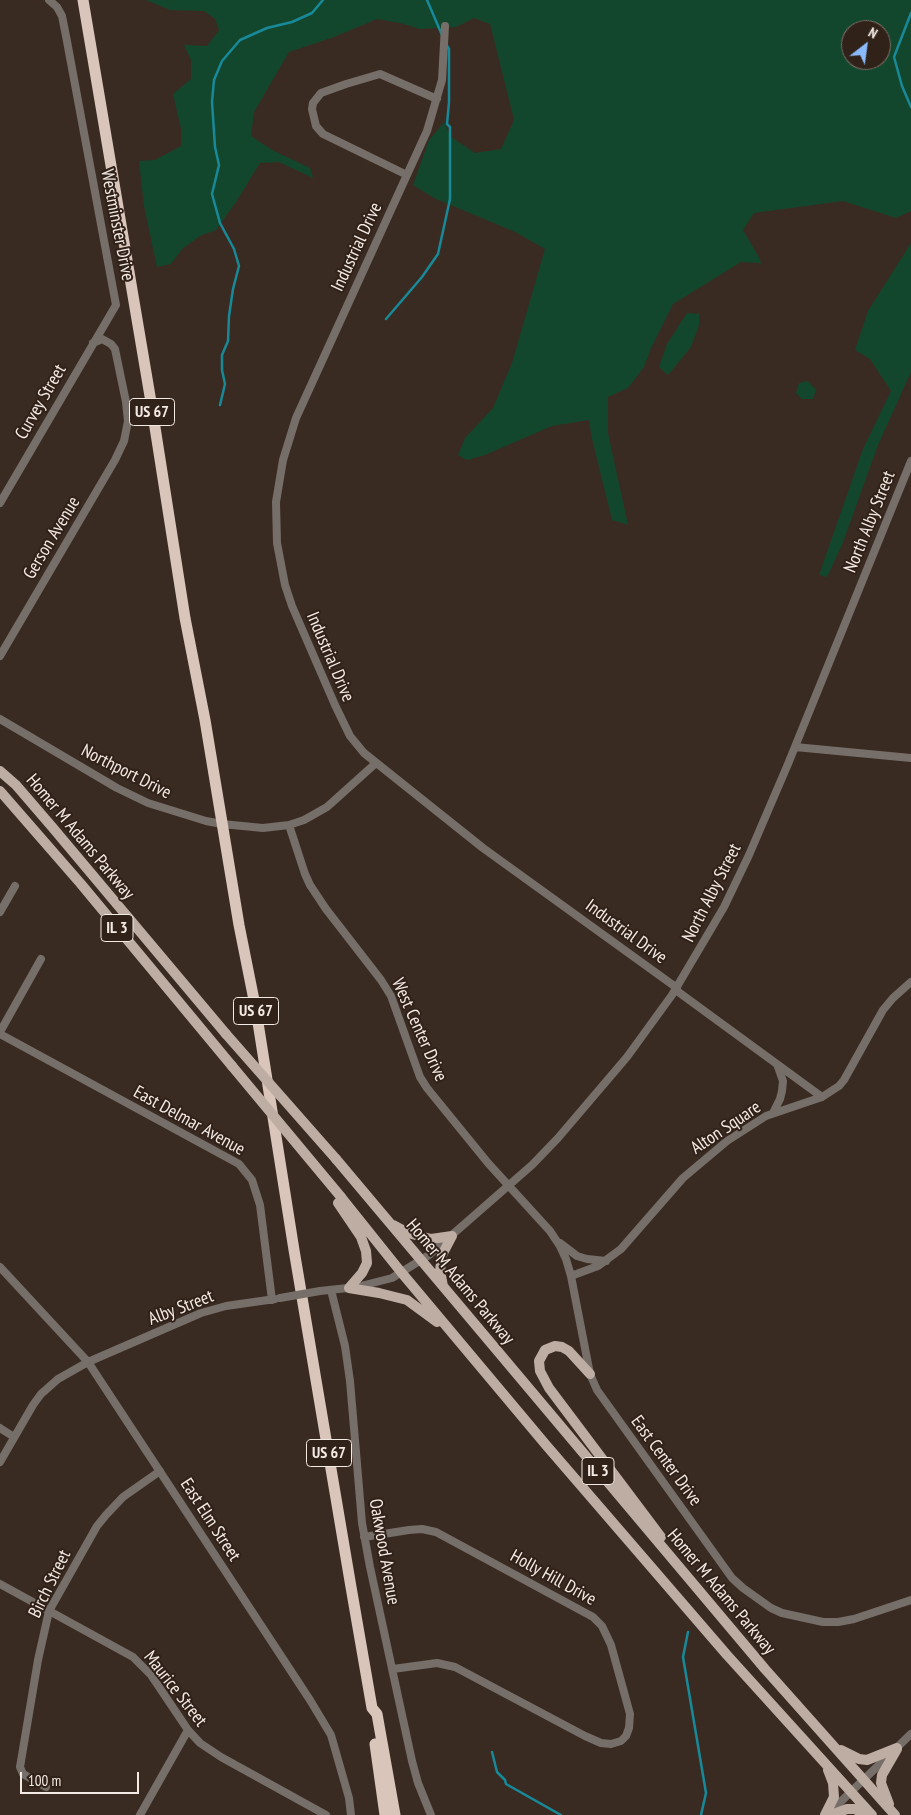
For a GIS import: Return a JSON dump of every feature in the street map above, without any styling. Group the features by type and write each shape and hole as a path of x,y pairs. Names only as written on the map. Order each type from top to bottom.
{"highway":[{"name":"US 67","path":"83,0 144,363 184,618 256,1010 295,1257 372,1708 370,1715 385,1815"},
{"name":"US 67","path":"372,1708 377,1714 395,1815"}],"main road":[{"name":"Homer M Adams Parkway","path":"0,771 16,785 226,1034 336,1159 765,1669 894,1814"},
{"name":"Homer M Adams Parkway","path":"0,791 81,884 552,1453 714,1640 872,1815"},
{"path":"318,1170 361,1237 366,1251 368,1263 349,1288"},
{"path":"386,1220 408,1233 431,1239 452,1236"},
{"path":"444,1289 440,1271 442,1255 452,1236"},
{"path":"349,1288 408,1300 454,1336"},
{"path":"590,1374 573,1355 562,1347 555,1346 545,1350 539,1361 540,1371 549,1388 681,1564 765,1669"},
{"path":"830,1742 859,1760 867,1760 898,1748"},
{"path":"894,1814 881,1784 882,1775 898,1748"},
{"path":"818,1755 831,1775 833,1783 834,1796 828,1815"},
{"path":"828,1815 847,1809 855,1809 866,1815"}],"street":[{"name":"Westminster Drive","path":"49,0 57,7 64,23 116,305 93,343"},
{"name":"Industrial Drive","path":"445,26 444,67 437,100 427,131 296,418 283,460 276,502 278,549 285,585 292,606 335,705 355,744 483,848 677,988 677,992 822,1097"},
{"path":"407,175 323,134 314,121 313,103 321,93 380,74 437,100"},
{"name":"Gerson Avenue","path":"0,656 115,460 126,434 128,421 126,402 115,349 102,339 93,343"},
{"name":"Curvey Street","path":"0,502 93,343"},
{"name":"North Alby Street","path":"421,1262 532,1164 558,1138 601,1090 677,988 724,907 744,867 795,747 911,461"},
{"path":"0,484 8,489"},
{"name":"Northport Drive","path":"0,719 117,788 148,803 222,824 262,828 290,825 304,820 328,807 376,762"},
{"path":"795,747 911,758"},
{"name":"West Center Drive","path":"290,825 310,885 391,996 420,1077 427,1088 508,1185"},
{"path":"0,912 15,886"},
{"path":"0,1033 42,959"},
{"name":"Alton Square","path":"571,1276 606,1261 621,1249 662,1200 691,1171 738,1134 773,1113 822,1097 839,1086 883,1010 911,982"},
{"name":"East Delmar Avenue","path":"0,1033 239,1164 252,1180 260,1205 276,1299"},
{"path":"773,1113 780,1099 783,1081 777,1064"},
{"name":"East Center Drive","path":"508,1185 554,1238 566,1259 590,1374 603,1399 732,1578 756,1599 782,1613 806,1620 838,1622 866,1616 911,1600"},
{"path":"554,1238 577,1256 606,1261"},
{"name":"Alby Street","path":"0,1462 41,1394 58,1378 88,1362 201,1313 226,1306 376,1283 392,1278 421,1262"},
{"name":"East Elm Street","path":"0,1267 88,1362 326,1724 331,1735 349,1798 351,1815"},
{"name":"Oakwood Avenue","path":"331,1290 345,1346 364,1537 412,1761 418,1783 431,1815"},
{"path":"0,1428 14,1437"},
{"name":"Birch Street","path":"46,1787 23,1774 20,1767 38,1660 49,1612 97,1526 123,1497 160,1471"},
{"name":"Holly Hill Drive","path":"364,1537 422,1529 436,1532 593,1617 602,1626 612,1645 630,1714 629,1728 626,1736 621,1741 611,1744 601,1743 455,1667 437,1663 393,1669"},
{"name":"Maurice Street","path":"0,1584 119,1648 141,1664 169,1700 188,1730 200,1743 221,1757 326,1815"},
{"path":"140,1815 188,1730"},
{"path":"828,1815 911,1734"}],"green space":[{"path":"146,0 911,0 911,211 896,218 843,201 754,213 743,230 760,259 761,265 759,263 741,262 673,304 651,348 644,367 628,388 608,397 608,433 628,525 612,520 589,420 552,426 485,455 467,460 458,455 465,438 493,408 512,363 545,249 515,232 434,198 413,185 429,140 444,122 451,137 475,153 501,149 514,120 490,24 474,18 456,27 420,29 377,19 334,37 289,52 254,112 251,136 272,150 310,168 313,178 279,162 260,163 216,230 200,236 182,249 171,264 157,267 144,206 139,161 155,160 181,146 181,129 173,94 191,79 191,60 184,45 207,46 219,30 215,19 204,11 170,10"},
{"path":"911,243 911,372 878,445 842,545 827,577 819,575 863,449 891,391 870,359 855,350 868,311"},
{"path":"687,313 699,314 699,325 691,347 668,375 659,367 667,344"},
{"path":"808,381 816,390 813,399 802,399 796,393 799,383"}],"waterway":[{"path":"220,405 225,384 222,370 222,355 228,341 229,316 239,266 234,249 220,223 212,194 219,165 215,147 212,102 214,80 222,61 240,40 267,28 292,22 312,13 323,0"},
{"path":"427,0 442,35"},
{"path":"911,13 894,57 902,86 911,107"},
{"path":"386,319 422,277 438,254 450,199 450,127 447,124 449,49 446,44"},
{"path":"688,1632 683,1657 706,1793 701,1815"},
{"path":"492,1752 497,1772 505,1780 506,1784 561,1815"}]}
